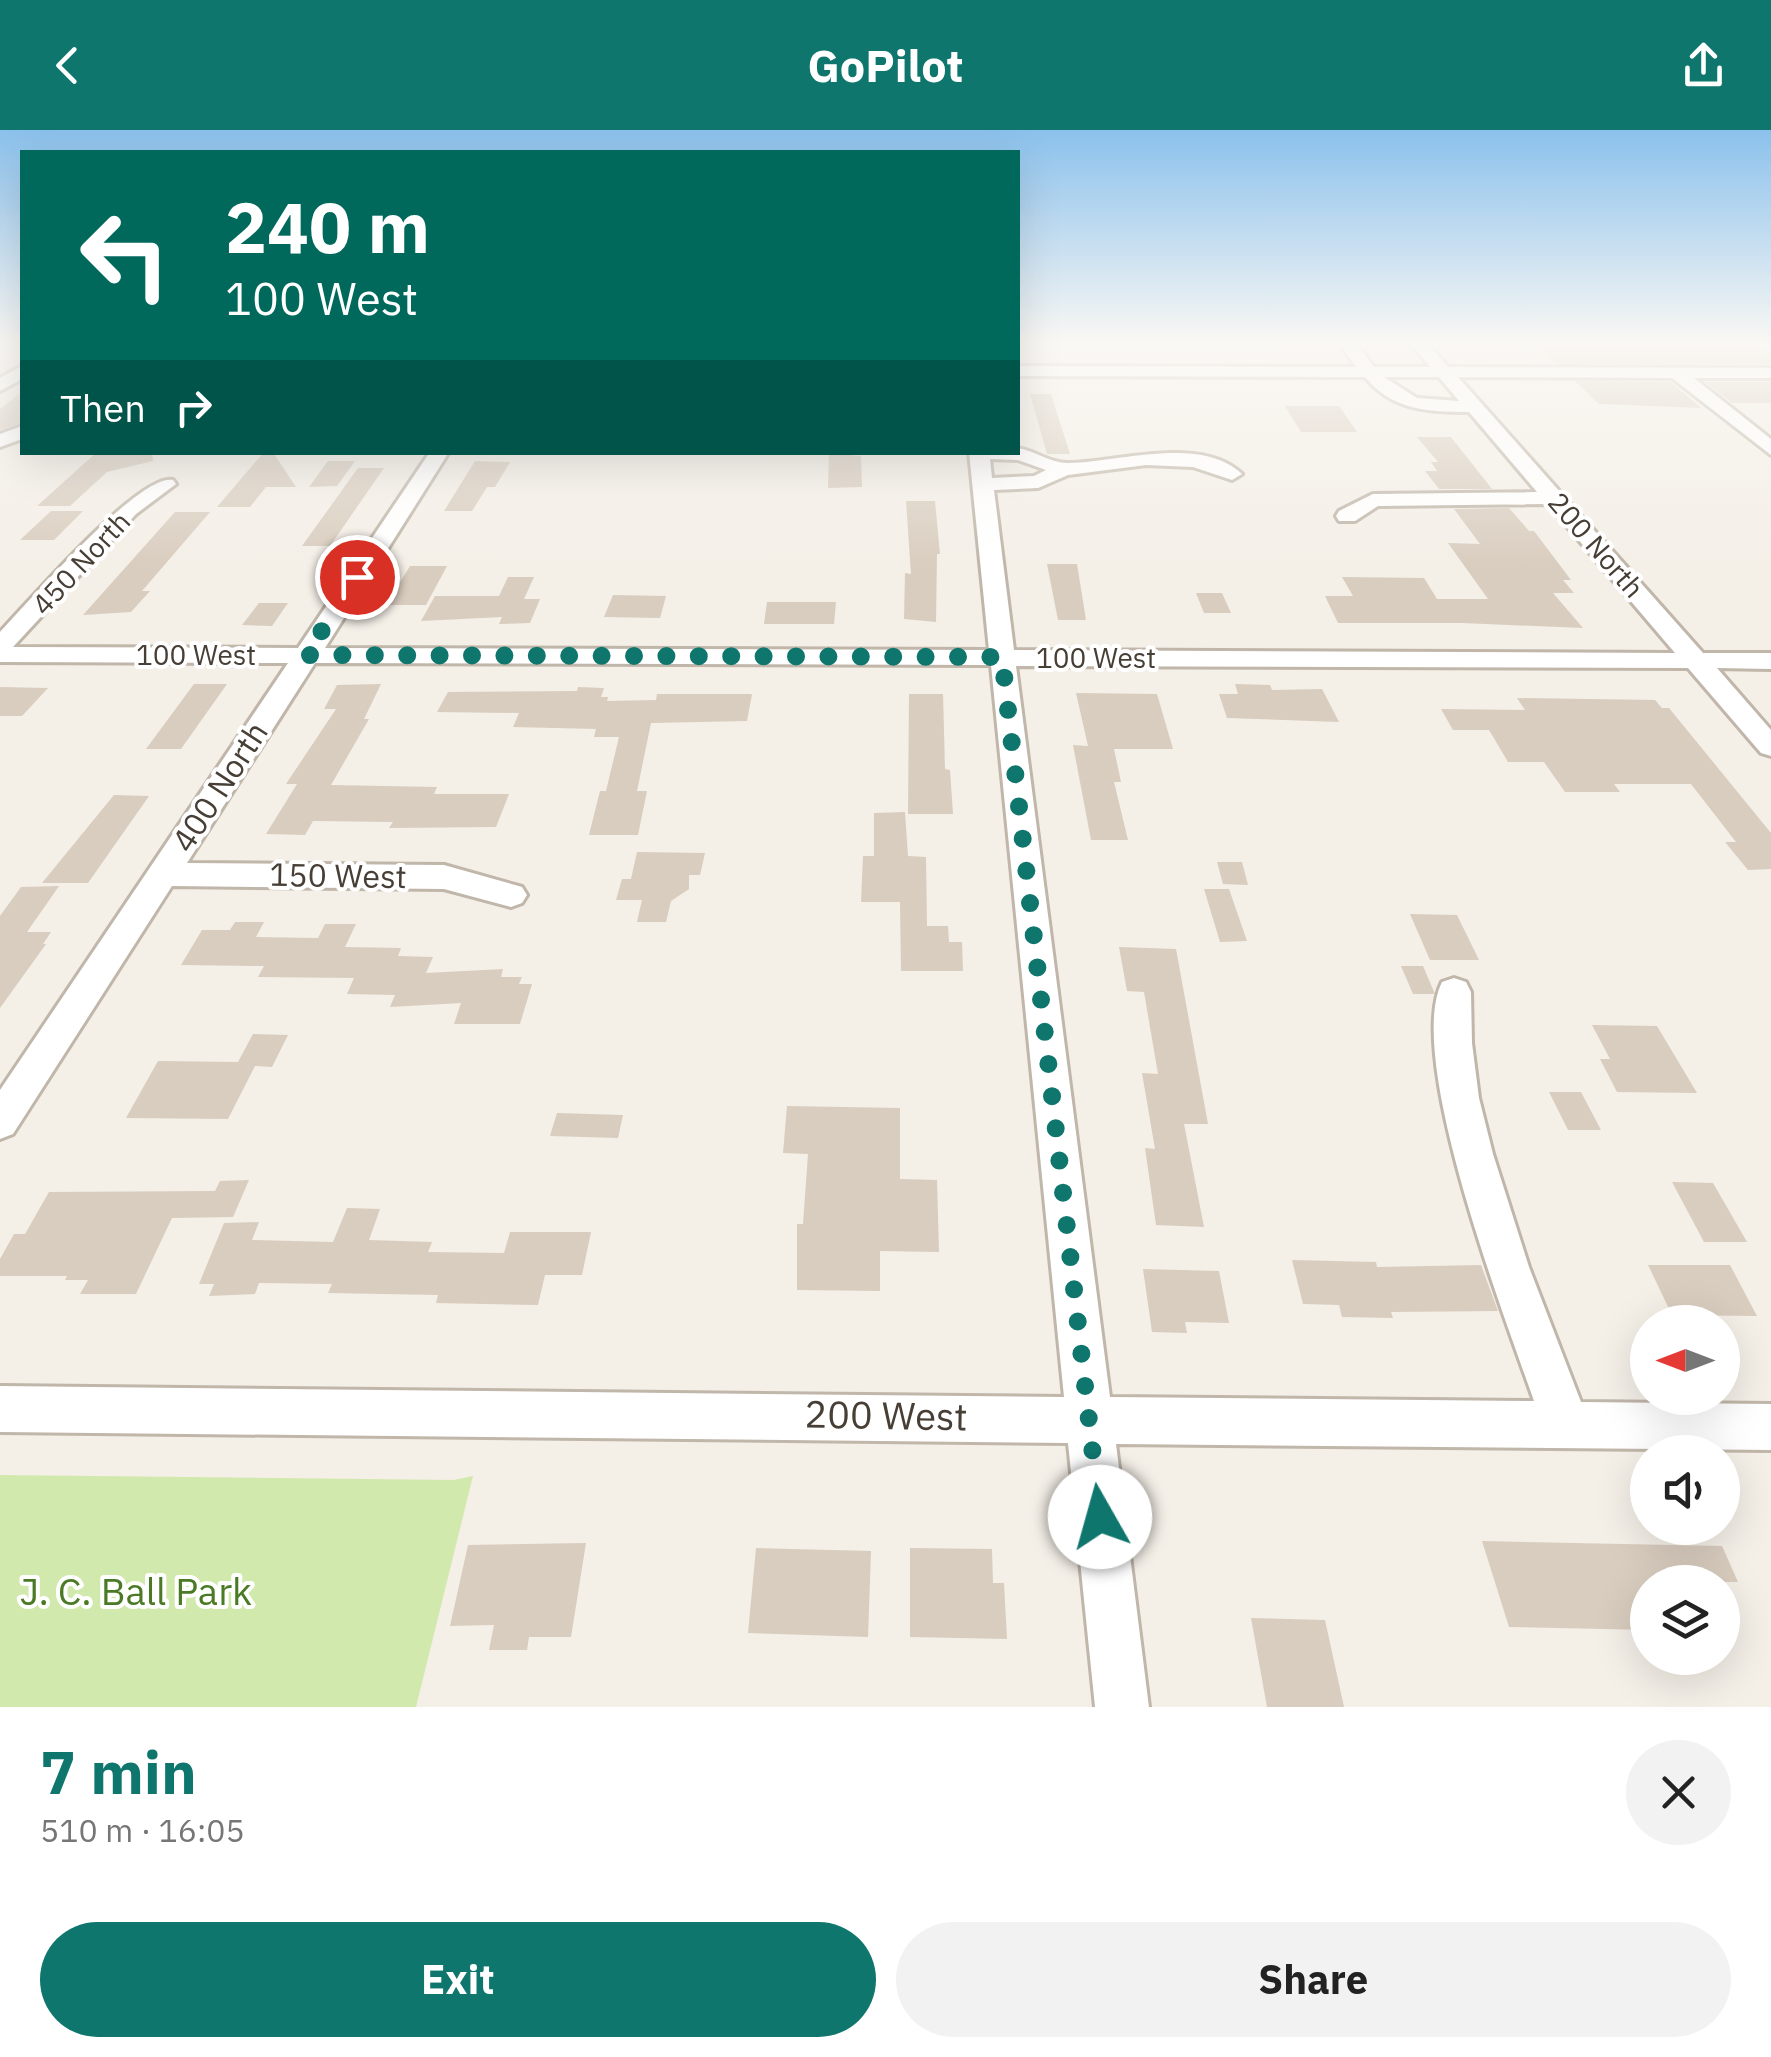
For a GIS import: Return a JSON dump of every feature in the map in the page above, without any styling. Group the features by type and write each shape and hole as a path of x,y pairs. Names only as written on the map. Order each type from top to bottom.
{"street":[{"name":"200 North","path":"1483,418 1771,747"},
{"path":"1729,418 1771,449"},
{"path":"1020,454 1063,470"},
{"name":"400 North","path":"0,1122 438,455"},
{"path":"980,463 1016,455"},
{"path":"980,463 1038,482 1063,470 1122,460 1195,461 1232,474"},
{"path":"980,463 1122,1707"},
{"name":"450 North","path":"0,646 47,601 129,510 166,484"},
{"path":"1348,516 1373,500 1555,498"},
{"name":"100 West","path":"0,654 1771,661"},
{"name":"150 West","path":"163,874 444,877 510,895"},
{"path":"1454,992 1451,1032 1470,1145 1566,1425"},
{"name":"200 West","path":"0,1409 1771,1426"}],"green space":[{"name":"J. C. Ball Park","path":"0,1475 454,1480 473,1476 416,1707 0,1707"}],"building":[{"path":"0,418 20,418 20,424 0,430"},
{"path":"1037,418 1058,418 1070,454 1047,454"},
{"path":"1292,418 1347,418 1357,432 1301,432"},
{"path":"1417,437 1451,437 1492,489 1439,489 1425,471 1437,471 1431,462 1438,462"},
{"path":"94,455 152,455 153,461 107,472 70,506 37,506"},
{"path":"261,455 275,455 296,487 266,487 250,507 217,507"},
{"path":"829,455 861,456 862,487 828,488"},
{"path":"328,461 355,461 337,486 309,487"},
{"path":"475,461 510,462 495,487 487,487 472,511 444,511"},
{"path":"358,468 384,468 330,546 302,546"},
{"path":"906,501 935,501 940,554 936,622 904,619 905,573 911,574"},
{"path":"1509,508 1529,531 1534,531 1571,580 1563,580 1574,593 1553,593 1583,628 1338,623 1325,596 1353,596 1342,577 1424,578 1437,599 1488,599 1448,543 1480,544 1454,509"},
{"path":"51,511 83,511 54,540 20,540"},
{"path":"175,512 210,512 142,591 150,591 131,612 83,615"},
{"path":"1047,564 1077,564 1086,620 1058,620"},
{"path":"410,566 447,566 426,605 386,605"},
{"path":"508,577 534,577 524,599 540,599 530,623 499,624 502,617 421,621 435,596 499,596"},
{"path":"1196,593 1222,593 1231,613 1204,613"},
{"path":"613,595 666,596 660,618 604,617"},
{"path":"767,602 836,602 834,624 764,624"},
{"path":"259,603 288,603 272,626 242,625"},
{"path":"194,684 227,684 181,749 146,749"},
{"path":"381,684 364,719 369,719 331,785 437,787 434,794 509,794 496,827 389,828 393,822 313,821 305,835 266,834 297,784 286,784 336,709 324,709 337,685"},
{"path":"1235,684 1270,685 1272,690 1322,689 1339,722 1227,718 1219,694 1238,694"},
{"path":"0,687 48,688 22,716 0,716"},
{"path":"578,687 604,688 601,697 608,697 607,701 656,700 657,694 752,694 747,721 651,723 637,791 647,791 638,835 589,835 600,791 606,791 619,737 594,737 596,729 513,727 519,713 437,712 448,692 577,691"},
{"path":"1076,693 1157,694 1173,749 1114,749 1121,782 1114,782 1128,840 1091,840 1073,745 1088,746"},
{"path":"909,694 943,694 945,769 950,770 953,814 908,814"},
{"path":"1517,698 1655,700 1662,708 1669,708 1771,833 1771,869 1748,870 1725,842 1736,842 1691,784 1614,784 1620,792 1565,792 1544,762 1508,762 1489,730 1453,730 1441,709 1525,710"},
{"path":"114,795 149,796 88,883 42,883"},
{"path":"905,812 908,856 926,857 927,926 948,926 949,942 962,942 963,971 901,971 900,902 861,902 863,856 874,856 874,813"},
{"path":"637,852 705,853 700,875 689,875 689,889 671,901 666,922 637,922 642,900 616,900 622,879 631,879"},
{"path":"1217,862 1242,862 1248,885 1223,884"},
{"path":"59,886 27,932 51,932 46,944 0,1008 0,916 21,887"},
{"path":"1204,889 1229,889 1247,941 1220,942"},
{"path":"1410,914 1457,915 1479,960 1430,960"},
{"path":"235,922 264,922 256,937 318,938 325,924 356,924 345,947 401,948 398,956 433,957 426,973 503,969 501,977 522,977 519,984 532,984 520,1024 454,1024 461,1003 390,1007 395,995 347,994 354,978 258,977 264,966 181,965 202,930 230,930"},
{"path":"1119,947 1176,949 1208,1124 1184,1124 1204,1227 1156,1225 1145,1148 1155,1149 1142,1073 1158,1074 1144,992 1127,991"},
{"path":"1401,966 1423,966 1435,994 1413,994"},
{"path":"1592,1025 1657,1026 1697,1093 1617,1092 1600,1059 1610,1059"},
{"path":"253,1034 288,1035 272,1067 255,1066 228,1119 126,1118 158,1061 238,1062"},
{"path":"1549,1092 1581,1092 1601,1130 1568,1130"},
{"path":"787,1106 900,1108 900,1179 937,1180 939,1252 880,1251 880,1291 797,1290 797,1224 803,1224 808,1154 783,1153"},
{"path":"557,1113 623,1115 618,1138 550,1136"},
{"path":"249,1180 233,1217 172,1218 136,1294 80,1294 88,1280 65,1280 67,1276 0,1276 0,1259 14,1234 25,1234 49,1192 215,1191 220,1181"},
{"path":"1672,1182 1713,1183 1747,1242 1704,1242"},
{"path":"347,1208 380,1209 369,1240 432,1242 428,1252 504,1253 510,1232 591,1232 582,1275 545,1275 538,1305 436,1303 438,1295 328,1293 332,1284 259,1283 255,1294 209,1296 214,1284 199,1284 224,1223 259,1222 252,1240 333,1242"},
{"path":"1292,1260 1376,1262 1377,1267 1481,1265 1498,1311 1391,1312 1393,1318 1342,1317 1339,1305 1303,1304"},
{"path":"1648,1265 1730,1265 1757,1316 1740,1316 1740,1305 1667,1305"},
{"path":"1143,1269 1219,1271 1229,1323 1185,1322 1187,1333 1152,1332"},
{"path":"1482,1541 1722,1546 1730,1565 1630,1565 1630,1630 1509,1627"},
{"path":"586,1543 571,1637 529,1637 527,1650 489,1650 494,1625 450,1626 468,1545"},
{"path":"756,1548 871,1551 868,1637 748,1633"},
{"path":"910,1548 992,1549 993,1583 1004,1583 1007,1639 910,1637"},
{"path":"1251,1618 1325,1620 1344,1707 1267,1707"}],"route":[{"path":"357,577 306,655 1002,657 1100,1517"}]}
